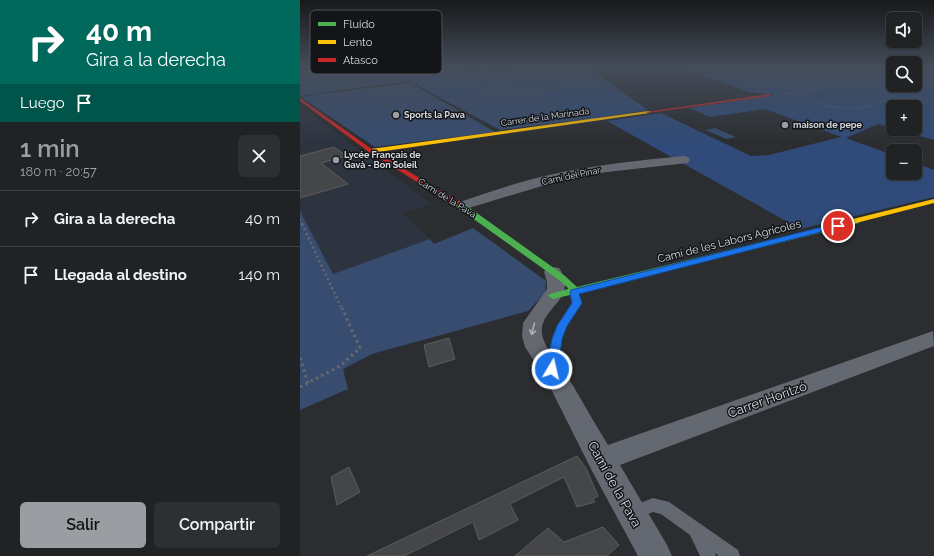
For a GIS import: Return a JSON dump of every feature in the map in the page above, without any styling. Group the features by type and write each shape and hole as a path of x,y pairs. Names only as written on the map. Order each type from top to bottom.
{"street":[{"name":"Carrer de la Marinada","path":"371,151 444,139 769,95"},
{"name":"Camí de la Pava","path":"304,97 371,151 462,206 562,278 574,292"},
{"name":"Camí del Pinar","path":"462,206 506,191 562,176 615,167 684,160"},
{"name":"Camí de les Labors Agrícoles","path":"553,296 934,201"},
{"path":"553,272 557,284 553,296"},
{"path":"552,369 557,339 562,326 577,303 574,292"},
{"name":"Camí de la Pava","path":"553,296 540,311 532,330 534,342 552,369 601,460 656,556"},
{"name":"Carrer Horitzó","path":"601,460 933,338"}],"lane":[{"path":"632,513 653,505 664,507 732,556"},
{"path":"694,528 708,556"}],"path":[{"path":"304,97 345,92"},
{"path":"769,95 796,92"},
{"path":"787,93 829,107 840,109 866,107 878,104 885,100 880,94 874,92"},
{"path":"300,219 360,348 351,359 328,374 300,387"},
{"path":"300,358 308,383"}],"shaded area":[{"path":"300,92 328,92 300,96"},
{"name":"Sports la Pava","path":"341,92 426,92 495,132 375,147 301,97"},
{"path":"430,92 480,92 478,94 453,98 437,96"},
{"path":"480,92 555,92 546,96 561,103 557,109 577,112 589,119 500,130 437,96 453,98 478,94"},
{"path":"552,92 623,92 648,110 589,119 577,112 557,109 561,103 545,95"},
{"path":"749,92 934,92 934,140 920,136 922,136 922,100 886,100 886,126 878,124 846,138 886,152 886,180 922,180 922,166 934,170 934,197 800,229 607,121 661,113 751,156 769,155 841,137 765,109 710,117 690,108 776,95"},
{"name":"Lycée Français de Gavà - Bon Soleil","path":"308,112 432,204 403,213 430,239 333,274 300,211 300,114"},
{"path":"715,128 736,137 727,139 705,130"},
{"path":"300,211 333,274 430,239 434,244 473,228 546,281 545,293 528,311 372,354 343,369 348,389 300,410"}],"building":[{"path":"334,147 347,156 321,163 348,184 300,198 300,156"},
{"path":"449,338 455,359 429,367 424,345"},
{"path":"577,456 586,468 598,496 593,499 595,502 577,507 564,477 510,504 518,520 479,540 473,522 404,556 367,556"},
{"path":"349,467 360,492 337,505 331,477"},
{"path":"603,527 619,545 607,556 515,556 548,528 564,542"}],"traffic: fast":[{"path":"457,203 562,278 572,287 577,303 562,326 557,339 552,369"},
{"path":"553,296 856,221"}],"traffic: slow":[{"path":"371,151 648,112"},
{"path":"856,221 934,201"}],"traffic: jam":[{"path":"648,112 769,95"},
{"path":"300,99 371,151 457,203"}],"place":[{"name":"Sports la Pava","path":"396,115"},
{"name":"maison de pepe","path":"785,125"},
{"name":"Lycée Français de Gavà - Bon Soleil","path":"336,160"}],"route":[{"path":"552,369 557,339 562,326 577,303 574,292 838,226"}]}
